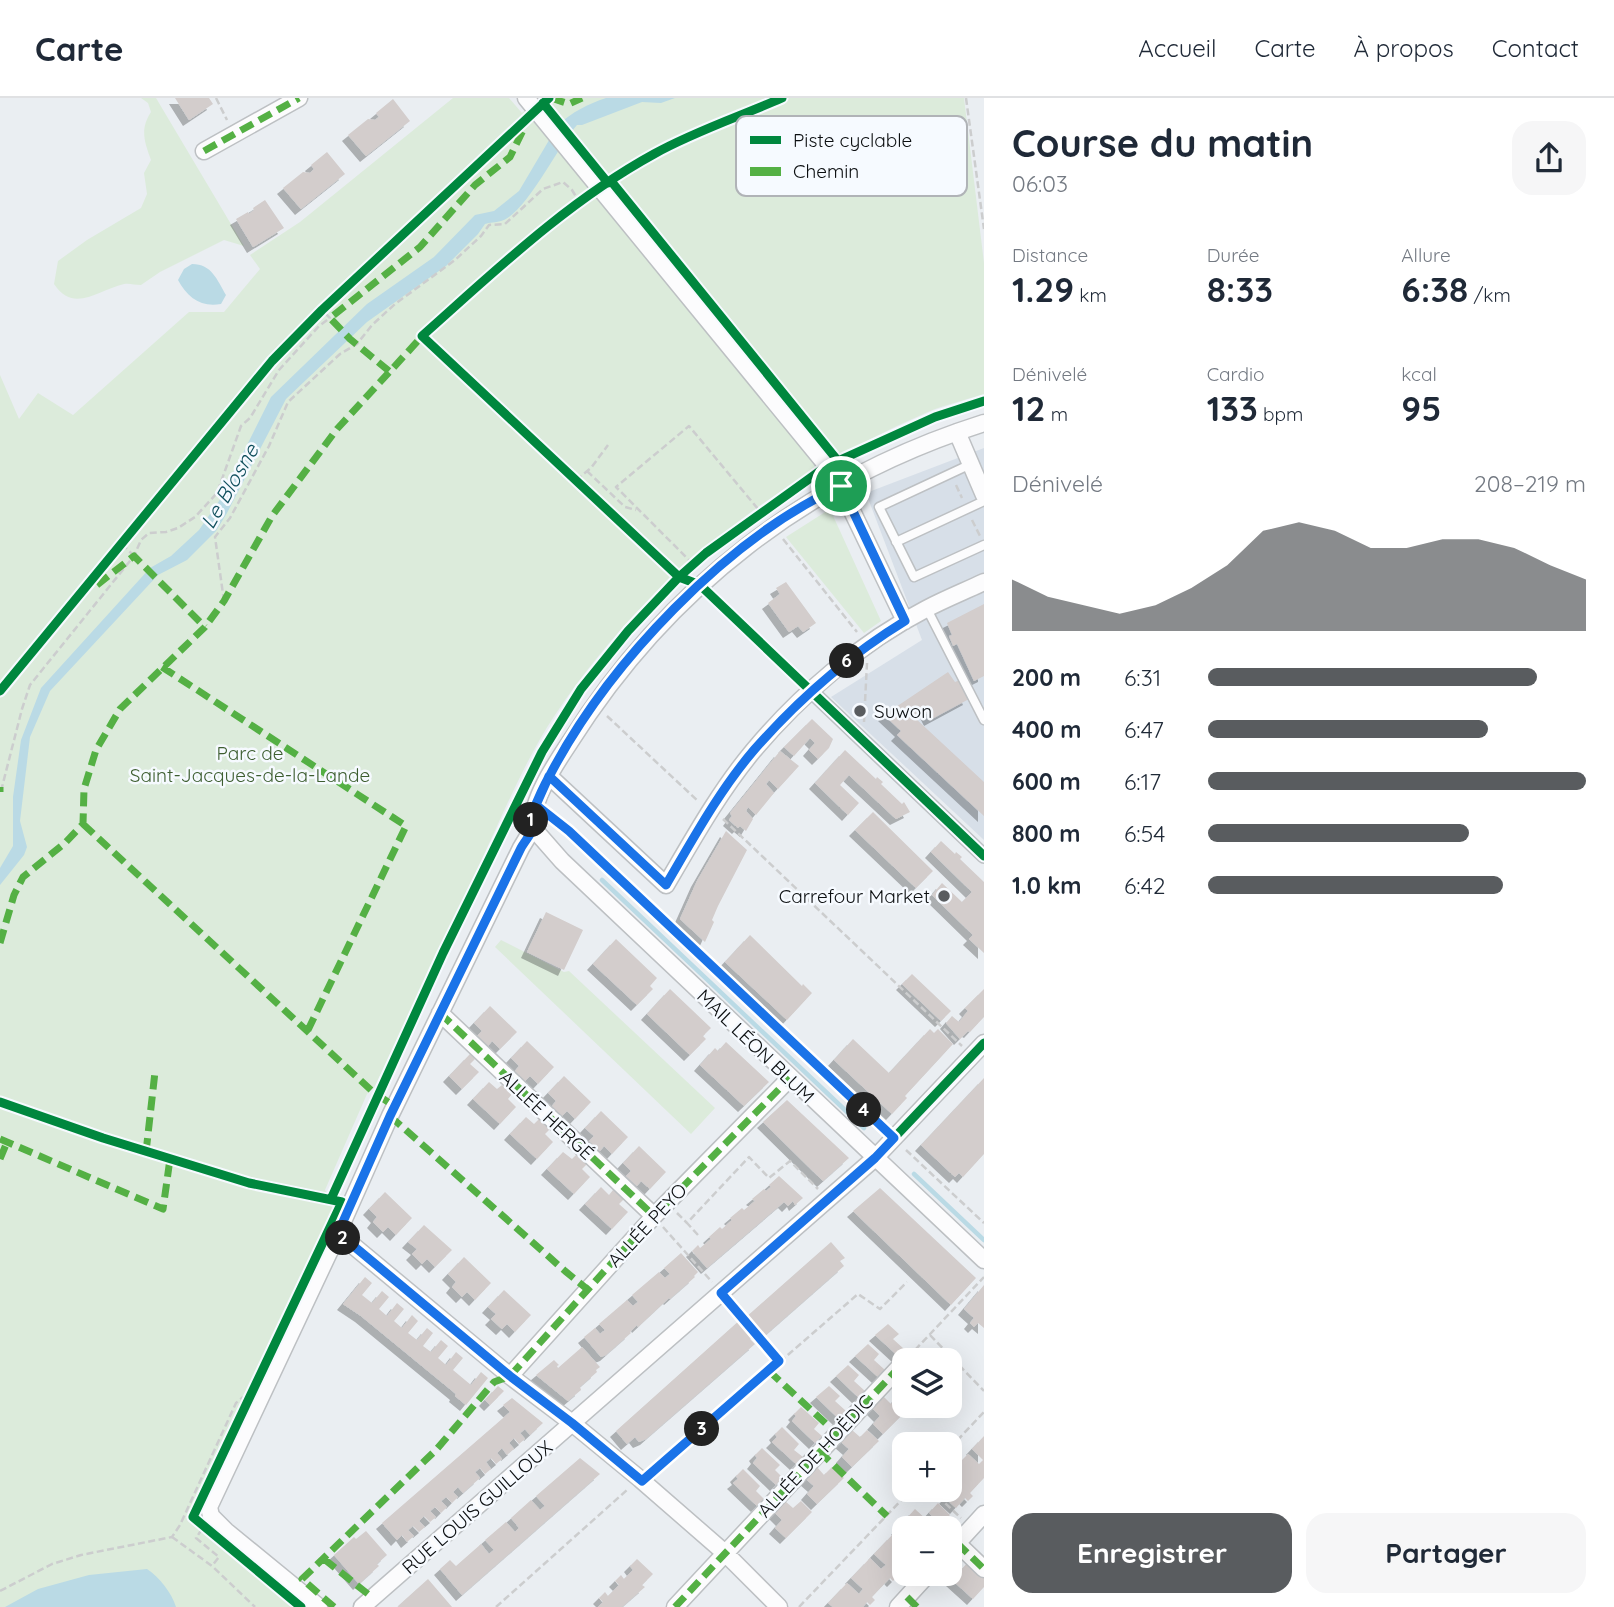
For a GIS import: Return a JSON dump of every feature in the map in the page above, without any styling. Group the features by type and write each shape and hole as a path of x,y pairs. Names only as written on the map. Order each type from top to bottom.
{"street":[{"path":"204,151 299,98"},
{"path":"526,98 841,486 905,621"},
{"path":"319,1607 226,1531 211,1516 209,1507 335,1240 390,1116 517,855 533,828 531,818 549,776 594,704 625,664 700,585 814,498 867,470 957,432 984,424"},
{"path":"957,432 984,495"},
{"path":"549,776 666,885 710,810 753,751 811,691 905,621 984,582"},
{"path":"811,691 984,856"},
{"name":"MAIL LÉON BLUM","path":"533,828 552,850 790,1078 984,1260"},
{"name":"ALLÉE HERGÉ","path":"440,1013 654,1216"},
{"name":"RUE LOUIS GUILLOUX","path":"362,1607 875,1158 984,1043"},
{"name":"ALLÉE PEYO","path":"510,1376 654,1216 790,1078"},
{"path":"335,1240 572,1423 641,1480 725,1553 779,1607"},
{"name":"ALLÉE DE HOËDIC","path":"675,1607 892,1374"},
{"path":"962,1538 984,1514"},
{"path":"962,1553 984,1569"},
{"path":"907,1604 920,1586"}],"lane":[{"path":"971,464 879,507 914,577 984,545"},
{"path":"896,542 984,501"},
{"path":"927,609 984,720"}],"path":[{"path":"216,98 234,133"},
{"path":"966,98 984,229"},
{"path":"224,601 215,537 230,518 269,446 288,401 340,354 357,344 372,324 455,260 489,225 505,224 519,208 543,189 563,182 580,203"},
{"path":"1,791 30,685 134,556 141,540 149,533 178,528 195,517 217,493 242,426 250,418 279,370 319,326 330,318 321,310"},
{"path":"693,564 616,487 689,426 868,646 863,740"},
{"path":"576,480 608,445"},
{"path":"587,471 625,507 639,511"},
{"path":"951,473 984,545"},
{"path":"122,544 134,556"},
{"path":"700,585 811,691"},
{"path":"594,704 972,1056"},
{"path":"536,805 569,831 984,1223"},
{"path":"687,1223 749,1157 769,1178 790,1161 828,1199"},
{"path":"654,1216 779,1361"},
{"path":"681,1217 698,1236"},
{"path":"917,1348 984,1277"},
{"path":"496,1607 858,1294 880,1309 907,1282"},
{"path":"930,1335 984,1391"},
{"path":"0,1591 52,1564 81,1555 172,1537 236,1403 244,1396"},
{"path":"962,1435 984,1412"},
{"path":"799,1607 900,1502"},
{"path":"944,1502 971,1528"},
{"path":"203,1527 196,1538 219,1557 212,1566"},
{"path":"172,1537 212,1566 255,1607"}],"shaded area":[{"path":"984,448 984,840 831,697 922,640 866,493"}],"green space":[{"path":"141,98 156,98 244,246 224,240 160,272 141,285 124,284 87,298 70,298 54,284 58,261 141,208 147,194 144,173 151,160 144,130 151,112 148,103"},
{"name":"Parc de Saint-Jacques-de-la-Lande","path":"453,98 509,98 522,113 531,105 526,98 964,98 966,116 736,116 736,196 967,196 967,123 984,263 984,394 927,412 865,442 763,503 716,539 671,578 590,666 534,750 375,1086 367,1094 325,1190 343,1222 209,1507 319,1607 0,1607 0,375 19,419 38,393 73,415 189,312 224,312 260,269 250,255 300,222"},
{"path":"830,509 881,621 864,633 786,537"},
{"path":"501,940 564,972 569,971 715,1108 691,1134 495,947"}],"water":[{"name":"Le Blosne","path":"606,98 675,98 661,103 642,102 577,125 531,193 511,216 485,224 446,266 367,322 286,399 216,531 187,560 158,575 50,691 30,737 20,821 27,847 24,855 0,885 0,868 13,846 13,797 21,740 41,688 150,568 171,556 199,530 219,501 271,397 367,304 434,257 475,215 494,211 519,191 558,125 580,109"},
{"path":"192,264 209,270 217,279 226,295 221,304 201,303 190,296 182,286 178,280 184,269"},
{"path":"147,1569 164,1586 176,1607 5,1607 38,1589 89,1575"}],"building":[{"path":"175,98 209,98 213,104 189,120"},
{"path":"393,99 410,121 366,156 348,135 368,119 375,120 379,117 376,113"},
{"path":"327,152 345,174 301,209 283,188 303,172 310,173 314,169 311,165"},
{"path":"265,200 284,228 253,247 236,219 248,212 249,214"},
{"path":"786,582 816,623 803,632 798,626 789,632 768,603 780,594 776,588"},
{"path":"984,604 984,676 974,681 957,644 953,646 947,623"},
{"path":"948,672 955,682 960,680 969,699 930,720 925,710 914,717 984,782 984,816 897,735 901,731 884,715"},
{"path":"812,719 833,739 829,748 818,759 809,750 815,743 810,738 794,756 784,747"},
{"path":"845,750 876,779 877,777 883,782 881,784 902,804 904,802 910,812 896,819 849,775 840,785 859,803 848,815 815,783"},
{"path":"780,751 799,766 778,789 769,780 766,784 774,793 756,815 748,807 746,811 753,819 746,831 740,826 738,828 729,820 732,816 730,813"},
{"path":"873,812 933,871 916,888 855,830"},
{"path":"726,831 747,850 718,906 705,942 680,919 697,881"},
{"name":"Carrefour Market","path":"941,841 962,857 960,859 984,882 984,953 969,939 973,935 932,895 942,883 962,902 972,892 931,852"},
{"path":"546,912 583,930 564,970 527,952"},
{"path":"750,935 812,993 787,1020 725,962"},
{"path":"616,939 657,978 650,986 653,989 637,1005 593,964"},
{"path":"912,974 951,1011 941,1021 902,984"},
{"path":"670,989 711,1028 703,1036 706,1039 690,1055 647,1014"},
{"path":"984,989 984,1017 960,1039 946,1023 952,1016 959,1022 968,1011 965,1008"},
{"path":"490,1006 517,1032 500,1049 492,1041 488,1046 477,1036 482,1031 474,1023"},
{"path":"930,1029 934,1033 938,1029 953,1044 892,1114 834,1060 853,1039 889,1073"},
{"path":"527,1041 554,1067 538,1084 530,1076 525,1081 515,1071 519,1066 511,1058"},
{"path":"726,1042 769,1082 744,1106 700,1065 715,1048 718,1051"},
{"path":"470,1054 475,1059 470,1064 479,1072 462,1089 449,1076"},
{"path":"564,1076 591,1102 575,1119 567,1111 562,1116 552,1106 556,1101 548,1093"},
{"path":"984,1078 984,1154 963,1177 959,1173 955,1177 921,1145"},
{"path":"489,1082 497,1089 502,1085 512,1094 508,1099 516,1107 500,1124 473,1099"},
{"path":"787,1100 849,1158 823,1181 763,1122"},
{"path":"601,1111 628,1137 612,1154 604,1146 600,1151 589,1141 594,1136 585,1128"},
{"path":"526,1117 534,1124 539,1119 550,1129 545,1134 553,1142 537,1159 510,1134"},
{"path":"639,1146 666,1172 650,1189 641,1181 637,1186 626,1176 631,1171 623,1163"},
{"path":"563,1152 572,1159 576,1155 587,1164 582,1169 590,1177 574,1194 547,1169"},
{"path":"779,1176 803,1198 795,1205 793,1201 788,1206 784,1202 707,1268 692,1251 711,1239 709,1237 720,1227 722,1229 742,1208 744,1210 755,1201 752,1199 771,1187 769,1185"},
{"path":"601,1187 609,1195 613,1190 624,1199 619,1204 628,1212 612,1229 585,1204"},
{"path":"880,1188 976,1278 951,1305 853,1211"},
{"path":"385,1192 412,1218 396,1235 388,1227 383,1232 373,1222 377,1217 369,1209"},
{"path":"424,1225 452,1250 435,1267 427,1259 422,1264 412,1254 417,1249 408,1242"},
{"path":"831,1242 845,1258 840,1261 844,1266 762,1338 745,1318"},
{"path":"681,1253 698,1272 695,1277 601,1357 584,1337 595,1328 600,1334 605,1330 599,1324 627,1300 633,1306 638,1302 632,1295 659,1272 665,1278 670,1274 664,1268"},
{"path":"464,1257 491,1283 475,1300 467,1292 462,1297 452,1287 456,1282 448,1274"},
{"path":"365,1277 372,1283 362,1295 372,1303 382,1291 389,1297 379,1309 387,1316 397,1303 404,1309 394,1321 402,1328 412,1315 418,1321 408,1333 417,1340 427,1328 433,1333 423,1346 431,1352 441,1340 448,1346 438,1358 446,1365 456,1352 463,1358 453,1370 471,1385 481,1372 488,1378 466,1405 456,1394 343,1304"},
{"path":"984,1285 984,1328 978,1323 974,1327 970,1323 974,1318 964,1309"},
{"path":"504,1290 531,1315 515,1332 507,1324 502,1329 491,1319 496,1314 488,1307"},
{"path":"741,1319 755,1335 750,1339 755,1344 646,1439 639,1442 635,1437 627,1444 616,1431"},
{"path":"888,1324 899,1334 893,1339 903,1348 892,1348 892,1351 875,1335"},
{"path":"868,1344 879,1354 874,1360 885,1370 878,1377 855,1356"},
{"path":"582,1347 600,1367 568,1401 536,1375 554,1360 559,1365 558,1368"},
{"path":"848,1365 859,1375 854,1381 865,1391 859,1398 836,1376"},
{"path":"498,1386 504,1391 490,1405 485,1400"},
{"path":"829,1386 840,1396 835,1401 846,1411 839,1419 816,1397"},
{"path":"883,1396 892,1403 892,1418 899,1418 883,1434 873,1424 880,1416 872,1408"},
{"path":"512,1398 543,1423 530,1435 525,1429 520,1433 525,1439 519,1444 514,1438 509,1443 514,1449 507,1455 502,1448 497,1453 502,1459 496,1464 491,1458 486,1462 491,1469 485,1474 480,1468 475,1472 480,1478 463,1493 458,1487 453,1492 458,1497 452,1503 446,1497 441,1501 447,1507 441,1513 435,1507 430,1511 436,1517 430,1522 424,1516 419,1521 425,1527 419,1532 413,1526 408,1530 414,1536 407,1542 402,1535 397,1540 382,1523 510,1412 503,1405"},
{"path":"801,1407 819,1423 814,1429 822,1436 815,1443 792,1421 796,1416 794,1414"},
{"path":"782,1427 799,1444 794,1450 803,1457 796,1464 772,1442"},
{"path":"852,1430 860,1437 867,1430 879,1441 852,1467 842,1457 849,1449 841,1442"},
{"path":"984,1436 984,1478 970,1493 973,1496 968,1501 965,1498 962,1501 962,1460 968,1454 979,1464 983,1460 972,1449"},
{"path":"762,1448 780,1465 775,1470 783,1478 776,1485 753,1463 757,1458 755,1455"},
{"path":"580,1458 600,1474 462,1595 440,1569 450,1560 456,1566 481,1544 489,1554 494,1550 485,1540 506,1522 515,1532 519,1528 511,1518 531,1500 540,1510 545,1506 536,1496"},
{"path":"817,1467 824,1475 832,1467 844,1478 817,1504 807,1494 814,1486 806,1479"},
{"path":"743,1469 760,1486 756,1491 764,1499 757,1506 733,1483"},
{"path":"785,1501 793,1508 801,1501 812,1512 786,1538 775,1528 782,1520 774,1512"},
{"path":"949,1502 961,1502 956,1508"},
{"path":"938,1503 950,1515 932,1516 929,1513"},
{"path":"915,1509 923,1516 909,1516"},
{"path":"366,1531 387,1555 359,1584 334,1555 354,1537 356,1539"},
{"path":"892,1535 892,1580 890,1578 872,1597 875,1600 870,1605 867,1602 863,1607 833,1607 828,1603 847,1583 859,1594 863,1589 851,1578 870,1558 881,1569 886,1565 874,1554"},
{"path":"637,1559 653,1574 642,1585 645,1587 622,1607 598,1607 603,1602 599,1598 605,1592 608,1596 619,1585 615,1581 621,1575 624,1579 633,1570 630,1566"},
{"path":"968,1562 984,1577 984,1587 973,1599 959,1586 962,1586 962,1569"},
{"path":"428,1579 452,1607 398,1606"}],"waterway":[{"path":"602,880 864,1128"},
{"path":"914,1174 984,1240"}],"marked path":[{"path":"204,151 299,98"},
{"path":"551,98 569,104 582,98"},
{"path":"389,371 350,339 330,318 420,247 475,185 510,157 525,126"},
{"path":"0,943 14,895 23,877 65,843 83,824 84,789 96,750 120,709 205,627 224,601 272,516 337,429 427,331"},
{"path":"97,585 134,556 205,627"},
{"path":"162,667 406,826 308,1030"},
{"path":"0,787 0,792"},
{"path":"83,824 371,1090 395,1107"},
{"path":"440,1013 654,1216"},
{"path":"146,1152 155,1072"},
{"path":"334,1607 302,1579 436,1450 494,1382 510,1376 654,1216 790,1078"},
{"path":"390,1116 587,1289"},
{"path":"0,1139 163,1209 170,1159"},
{"path":"0,1159 7,1142"},
{"path":"769,1371 836,1433"},
{"path":"675,1607 892,1375"},
{"path":"819,1451 887,1516"},
{"path":"962,1548 984,1569"},
{"path":"324,1559 373,1598"},
{"path":"907,1597 917,1607"}],"cycle path":[{"path":"0,691 272,361 322,310 549,98"},
{"path":"738,116 782,98"},
{"path":"543,103 608,183"},
{"path":"736,117 654,154 592,193 533,238 422,336 679,577 700,585 984,856"},
{"path":"611,181 838,461"},
{"path":"331,1199 443,953 542,752 581,689 628,631 679,577 706,553 827,466 935,417 984,401"},
{"path":"875,1158 984,1043"},
{"path":"0,1102 103,1138 249,1183 342,1202 193,1517 301,1607"}],"place":[{"name":"Suwon","path":"860,711"},
{"name":"Carrefour Market","path":"944,896"}],"route":[{"path":"841,486 814,498 780,521 700,585 625,664 594,704 549,776 536,805 531,818 533,828 390,1116 338,1233 642,1481 779,1361 721,1293 875,1158 894,1138 569,831 536,805 549,776 666,885 709,811 753,751 827,677 905,621 841,486"}]}
